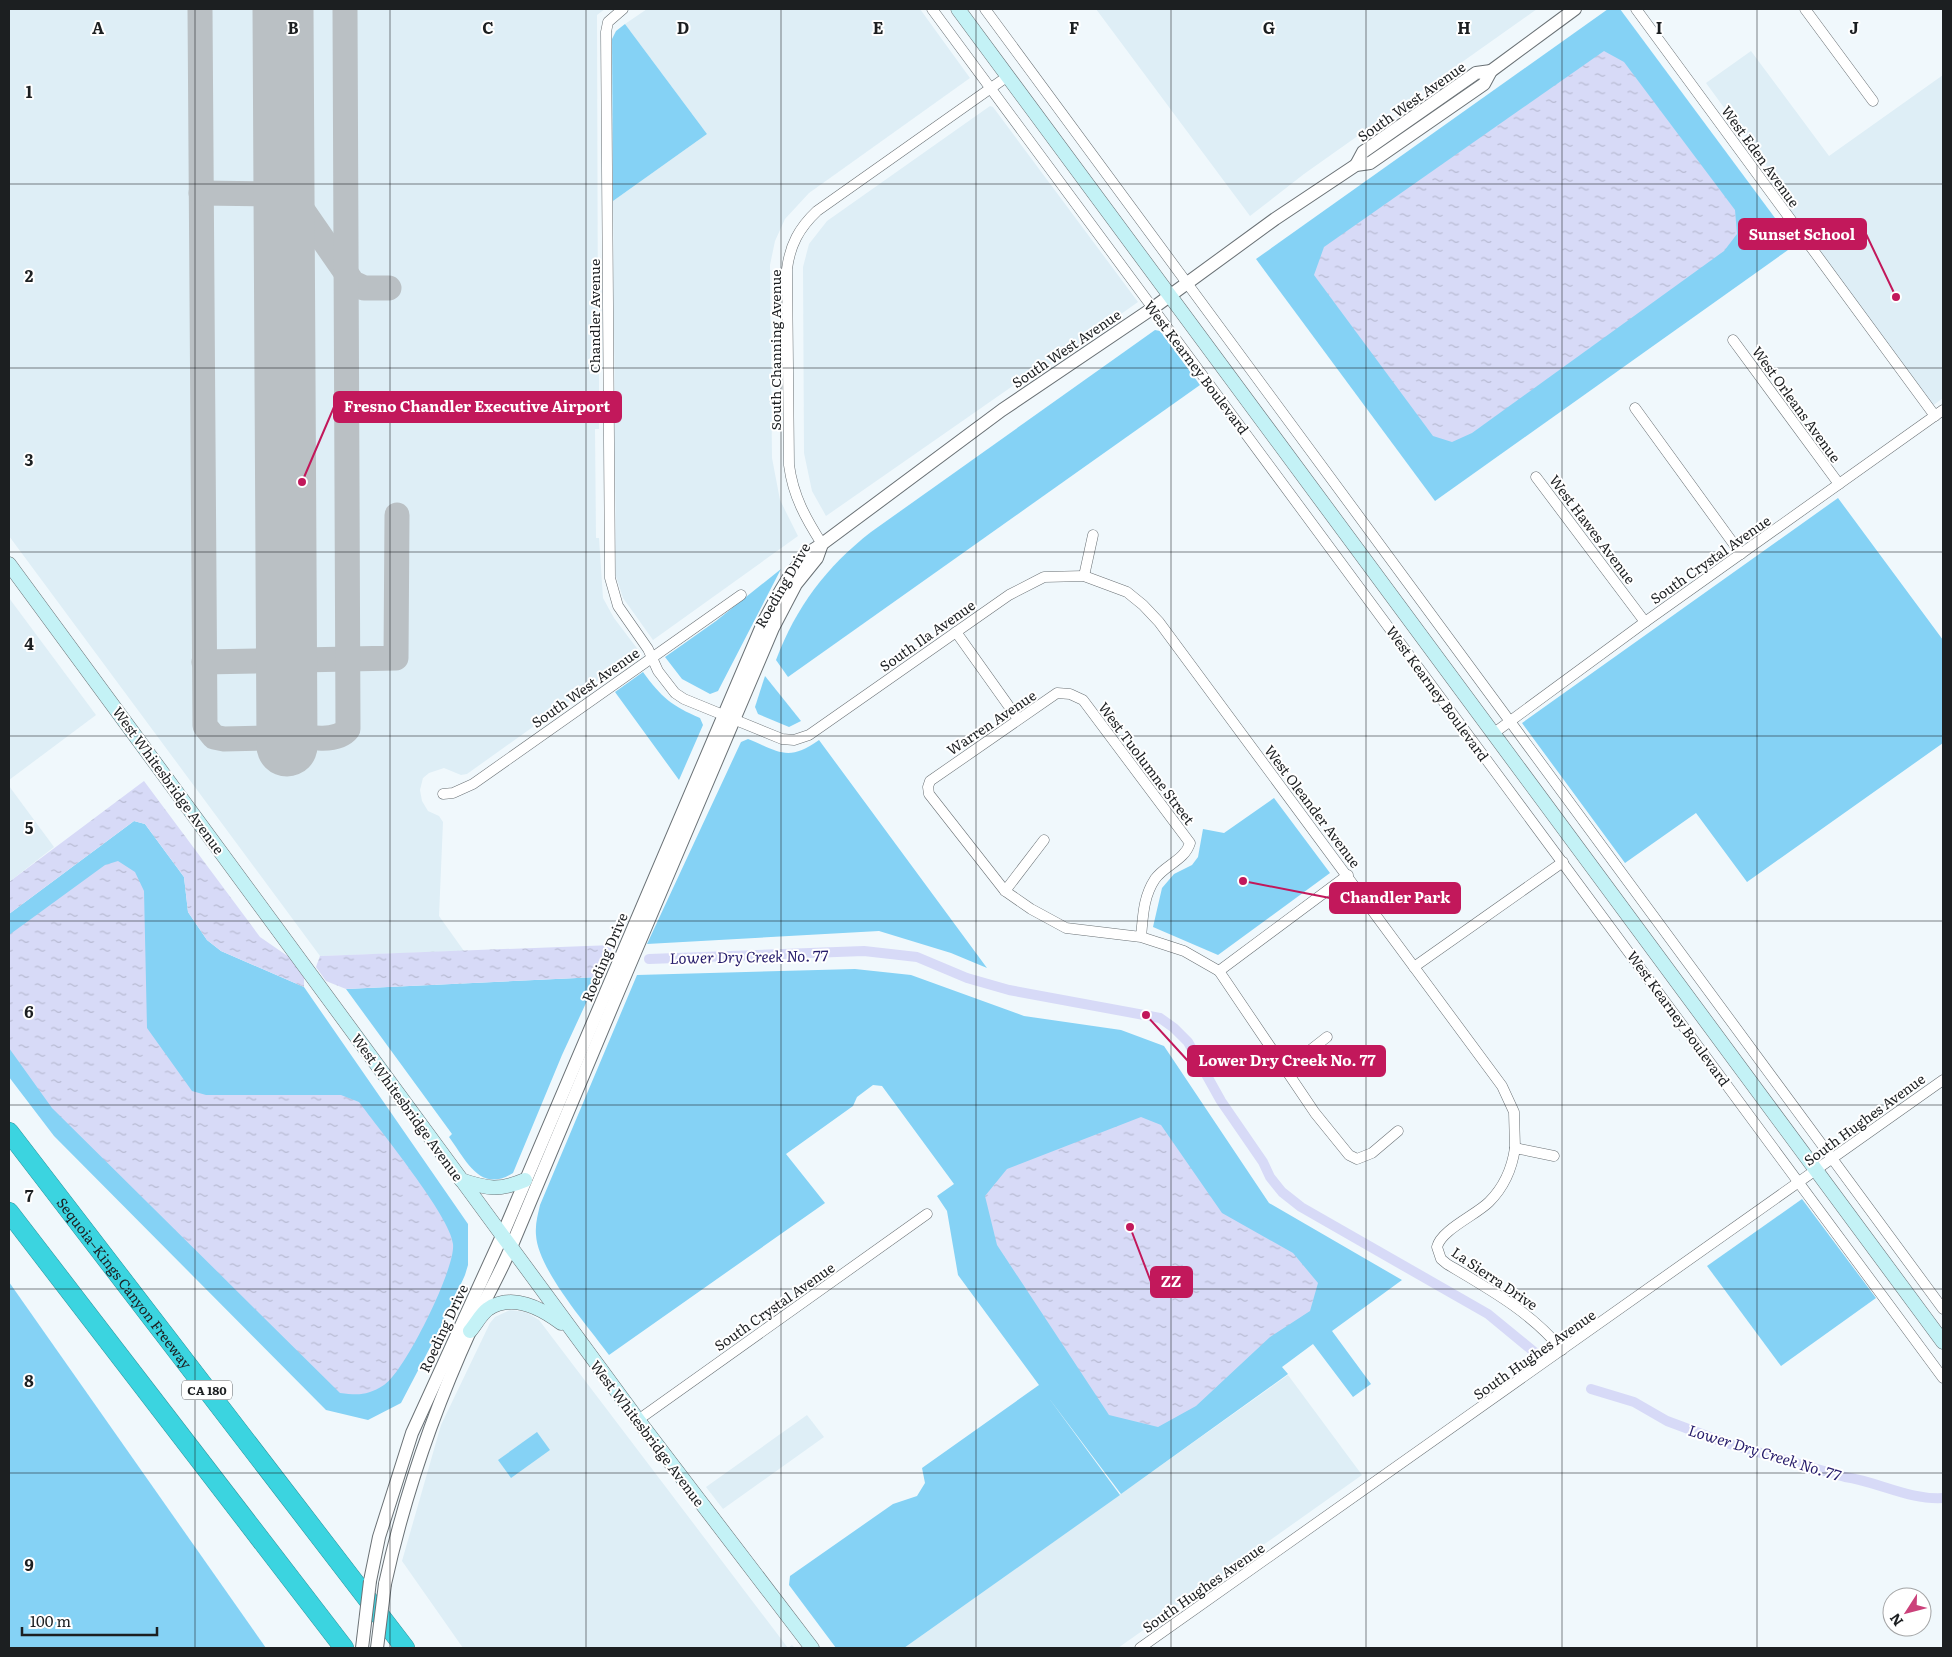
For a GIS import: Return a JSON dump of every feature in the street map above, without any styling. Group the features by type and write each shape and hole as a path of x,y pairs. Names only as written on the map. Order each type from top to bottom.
{"highway":[{"name":"Sequoia–Kings Canyon Freeway","path":"9,1132 405,1648"},
{"path":"9,1212 344,1648"}],"main road":[{"name":"West Kearney Boulevard","path":"958,9 1943,1342"},
{"name":"West Whitesbridge Avenue","path":"9,564 318,982 572,1331 812,1648"},
{"path":"461,1180 493,1188 509,1187 525,1180"},
{"path":"470,1331 488,1309 506,1303 523,1303 540,1309 572,1331"}],"street":[{"name":"Chandler Avenue","path":"623,9 608,22 606,32 610,578 618,606 652,658 658,671 676,693 765,734 794,740"},
{"name":"West Kearney Boulevard","path":"932,9 1943,1378"},
{"path":"985,9 1511,720 1943,1309"},
{"name":"South West Avenue","path":"822,544 1002,410 1153,308 1187,282 1356,165 1370,163 1484,84 1491,71 1575,9"},
{"name":"West Eden Avenue","path":"1636,9 1939,413"},
{"path":"1805,9 1873,101"},
{"name":"South Channing Avenue","path":"822,544 801,509 791,479 789,465 787,269 792,244 799,230 817,211 1008,76"},
{"name":"West Orleans Avenue","path":"1733,340 1839,484"},
{"path":"1635,408 1741,554"},
{"name":"South Crystal Avenue","path":"1494,733 1645,622 1939,413"},
{"name":"West Hawes Avenue","path":"1536,477 1645,622"},
{"path":"1084,576 1092,534"},
{"name":"Roeding Drive","path":"362,1648 370,1581 382,1529 412,1433 502,1236 729,717 785,604 796,584 817,558 822,544"},
{"name":"South Ila Avenue","path":"794,740 809,735 1009,595 1044,576 1084,576"},
{"name":"West Oleander Avenue","path":"1084,576 1127,592 1144,605 1348,876 1502,1086 1514,1112 1515,1148 1510,1172 1502,1187 1483,1208 1444,1235 1438,1248"},
{"name":"South West Avenue","path":"443,794 453,793 473,784 740,595"},
{"path":"956,632 1018,718"},
{"name":"Warren Avenue","path":"1005,891 929,794 928,787 930,781 1018,718 1057,694 1070,694 1083,700"},
{"name":"West Tuolumne Street","path":"1083,700 1190,843 1187,852 1155,878 1144,904 1141,937"},
{"name":"Roeding Drive","path":"377,1648 385,1584 394,1540 427,1436 470,1331 511,1248 551,1146 729,717"},
{"path":"1044,840 1005,891 1031,909 1066,928 1141,937 1184,951 1219,971 1315,1114 1349,1155 1357,1158 1372,1153 1398,1131"},
{"path":"1414,967 1563,862"},
{"path":"1219,971 1348,876"},
{"path":"1285,1070 1327,1037"},
{"name":"South Hughes Avenue","path":"1140,1648 1943,1080"},
{"path":"1515,1148 1554,1156"},
{"name":"South Crystal Avenue","path":"638,1420 927,1214"},
{"name":"La Sierra Drive","path":"1438,1248 1441,1259 1447,1264 1500,1295 1527,1314 1562,1350"}],"shaded area":[{"path":"9,9 605,9 597,15 598,350 590,351 590,374 599,374 599,429 595,429 596,538 599,538 603,598 614,618 639,651 467,774 461,775 444,768 429,773 423,778 420,790 422,801 428,811 439,816 443,822 439,916 464,951 320,956 9,536"},
{"path":"647,9 920,9 970,78 809,193 785,219 775,241 770,265 772,458 780,500 798,536 653,640 623,598 616,576 613,201 707,134 625,24"},
{"path":"1096,9 1537,9 1304,174 1250,216"},
{"path":"1608,9 1620,9 1795,245 1435,501 1256,259"},
{"path":"625,24 707,134 613,201 612,39 616,31"},
{"path":"1751,51 1829,156 1943,75 1943,398 1931,407 1773,195 1783,188 1706,83"},
{"path":"990,106 993,107 1138,302 1019,386 1017,383 826,516 812,491 804,453 803,267 809,244 827,221"},
{"path":"1155,330 1160,331 1200,385 788,677 776,660 784,641 803,605 826,574 840,559 871,532"},
{"path":"1838,498 1943,640 1943,743 1747,882 1696,813 1625,863 1522,723"},
{"path":"781,569 718,691 710,694 682,679 665,657 716,621"},
{"path":"9,598 96,715 9,780"},
{"path":"643,672 668,700 700,718 703,725 679,780 615,692"},
{"path":"765,676 801,721 789,727 758,714 755,707"},
{"path":"748,739 784,753 799,751 819,740 987,968 951,953 879,931 647,944 741,742"},
{"path":"9,786 54,847 9,882"},
{"path":"1274,798 1330,873 1218,955 1153,927 1162,888 1174,874 1192,865 1198,857 1203,829 1224,833"},
{"path":"134,821 145,824 184,877 188,912 207,940 221,951 304,987 468,1224 468,1265 447,1315 401,1403 368,1420 326,1410 54,1136 9,1077 9,914"},
{"path":"855,969 911,975 1024,1016 1121,1030 1164,1046 1269,1203 1402,1280 1332,1331 1371,1384 1353,1397 1313,1344 1282,1367 1288,1374 1121,1494 1048,1397 1120,1495 904,1648 836,1648 789,1585 790,1576 893,1504 917,1496 925,1483 922,1468 1039,1385 958,1275 947,1211 937,1196 954,1184 882,1086 873,1085 857,1097 853,1106 786,1154 825,1203 609,1355 554,1281 539,1249 536,1235 536,1223 540,1205 637,975"},
{"path":"598,977 562,1055 513,1173 501,1178 491,1179 475,1172 468,1164 449,1137 452,1134 346,989"},
{"path":"1802,1199 1876,1298 1781,1366 1707,1266"},
{"path":"9,1282 266,1648 9,1648"},
{"path":"510,1310 526,1312 539,1320 788,1648 463,1648 402,1561 441,1425 490,1323 495,1317"},
{"path":"1288,1375 1362,1475 1118,1648 904,1648"},
{"path":"807,1415 824,1437 723,1509 706,1487"},
{"path":"537,1432 550,1450 511,1478 498,1460"}],"water":[{"path":"1604,51 1624,62 1735,210 1737,234 1724,251 1472,433 1452,442 1433,436 1314,275 1324,247"},
{"path":"144,781 260,937 289,957 304,978 304,987 221,951 207,940 188,912 184,877 145,824 134,821 9,914 9,882"},
{"path":"118,861 135,872 144,891 147,1028 192,1091 206,1095 341,1095 359,1102 427,1194 449,1231 453,1244 452,1256 438,1296 404,1361 393,1376 378,1389 362,1394 340,1393 52,1108 9,1048 9,935 105,865"},
{"path":"613,945 598,977 346,989 326,981 316,967 320,956"},
{"path":"1141,1117 1161,1125 1222,1213 1293,1253 1318,1283 1310,1311 1270,1337 1196,1406 1158,1427 1109,1415 997,1245 985,1196 1007,1169"}],"waterway":[{"name":"Lower Dry Creek No. 77","path":"649,959 864,951 917,957 967,978 1009,990 1160,1018 1174,1028 1188,1042 1221,1101 1263,1162 1270,1177 1282,1192 1301,1207 1488,1314 1538,1355"},
{"name":"Lower Dry Creek No. 77","path":"1591,1389 1634,1402 1667,1421 1726,1443 1906,1494 1943,1498"}],"taxiway":[{"path":"200,9 205,726 214,737 224,739 271,738 284,729 287,709"},
{"path":"287,709 294,729 307,737 330,738 338,736 348,729 345,9"},
{"path":"284,183 353,283 364,288 389,288"},
{"path":"201,193 284,194"},
{"path":"204,662 396,658 397,515"}],"runway":[{"path":"283,9 287,746"}],"place":[{"name":"Sunset School","path":"1896,297"},
{"name":"Fresno Chandler Executive Airport","path":"302,482"},
{"name":"Chandler Park","path":"1243,881"},
{"name":"Lower Dry Creek No. 77","path":"1146,1015"},
{"name":"ZZ","path":"1130,1227"}]}
